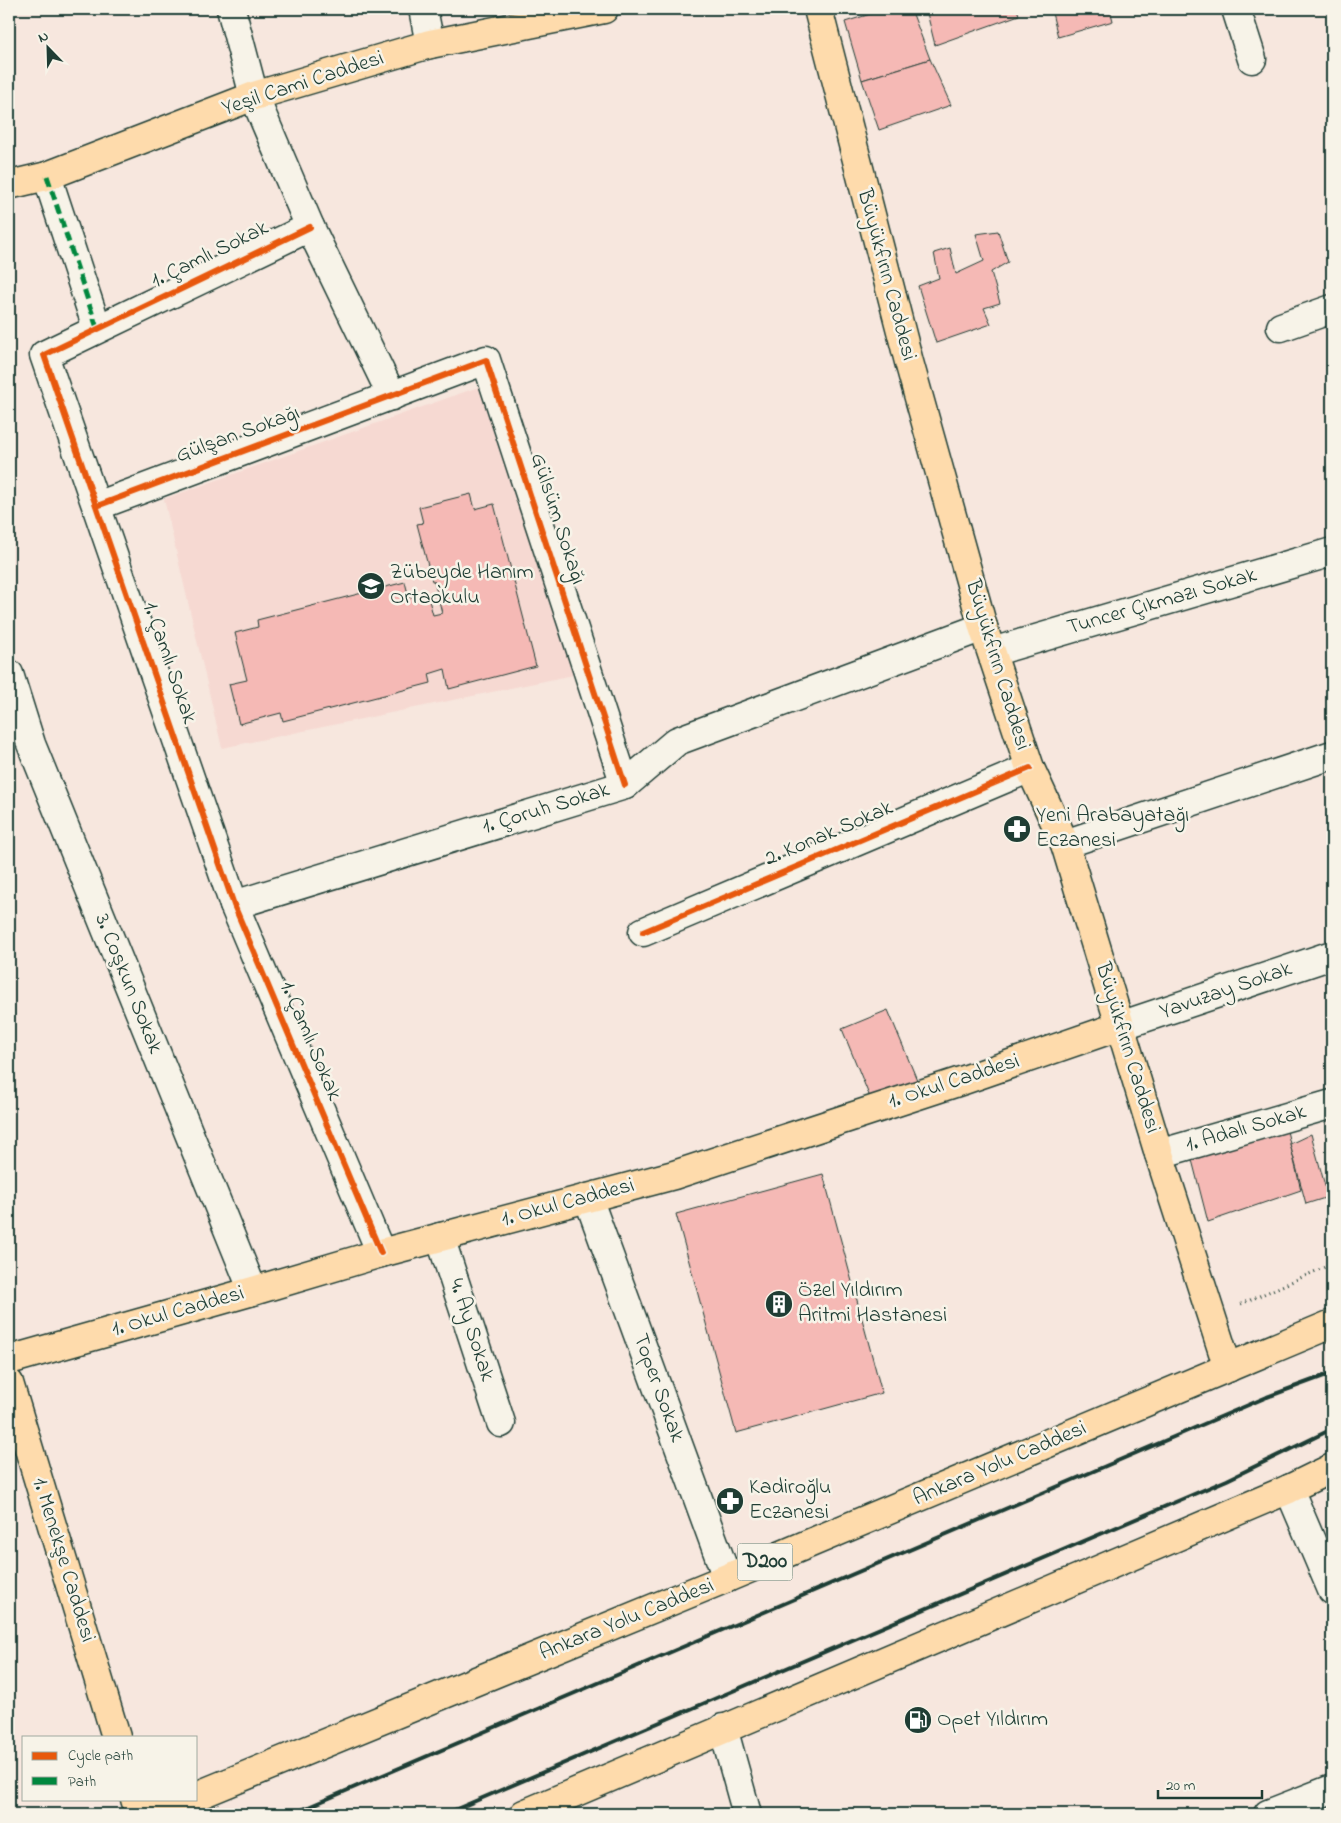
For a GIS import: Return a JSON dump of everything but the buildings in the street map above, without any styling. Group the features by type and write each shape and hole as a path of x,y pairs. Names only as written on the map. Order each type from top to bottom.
{"main road":[{"name":"Yeşil Cami Caddesi","path":"9,186 47,176 254,96 519,18 604,9"},
{"name":"Büyükfırın Caddesi","path":"818,9 909,362 983,627 1030,768 1065,844 1159,1154 1228,1368"},
{"name":"1. Okul Caddesi","path":"9,1360 381,1253 674,1175 964,1080 1120,1026"},
{"name":"Ankara Yolu Caddesi","path":"198,1795 727,1578 1332,1324"},
{"name":"1. Menekşe Caddesi","path":"9,1383 116,1736"},
{"path":"524,1814 1290,1489 1332,1468"},
{"path":"135,1800 140,1814"},
{"path":"153,1814 187,1800"}],"street":[{"path":"231,9 254,96 310,227 392,396"},
{"path":"423,9 430,44"},
{"path":"1236,9 1252,59"},
{"path":"47,176 98,328"},
{"name":"1. Çamlı Sokak","path":"310,227 44,354 234,906 381,1253"},
{"path":"1281,327 1332,309"},
{"name":"Gülsüm Sokağı","path":"392,396 486,360 625,785"},
{"name":"Gülşan Sokağı","path":"96,506 392,396"},
{"name":"Tuncer Çıkmazı Sokak","path":"992,652 1332,552"},
{"name":"1. Çoruh Sokak","path":"234,906 625,785 677,741 983,627"},
{"name":"3. Coşkun Sokak","path":"9,674 31,744 253,1291"},
{"path":"1065,844 1332,755"},
{"name":"2. Konak Sokak","path":"643,932 1030,768"},
{"name":"Yavuzay Sokak","path":"1120,1026 1332,955"},
{"name":"1. Adalı Sokak","path":"1159,1154 1332,1104"},
{"name":"Toper Sokak","path":"588,1198 727,1578"},
{"name":"4. Ay Sokak","path":"440,1237 501,1423"},
{"path":"1290,1489 1332,1590"},
{"path":"723,1728 746,1814"},
{"path":"1268,1814 1332,1789"}],"path":[{"path":"1212,1317 1332,1264"}],"shaded area":[{"name":"Zübeyde Hanım Ortaokulu","path":"484,385 588,672 222,748 164,499"}],"railway":[{"path":"292,1814 1267,1397 1332,1373"},
{"path":"445,1814 1227,1480 1332,1429"}],"marked path":[{"path":"47,176 97,328"}],"cycle path":[{"path":"310,227 44,355 234,905 381,1253"},
{"path":"97,506 486,360 625,785"},
{"path":"643,932 1030,768"}],"place":[{"name":"Zübeyde Hanım Ortaokulu","path":"371,586"},
{"name":"Yeni Arabayatağı Eczanesi","path":"1017,829"},
{"name":"Özel Yıldırım Aritmi Hastanesi","path":"779,1304"},
{"name":"Kadiroğlu Eczanesi","path":"730,1501"},
{"name":"Opet Yıldırım","path":"918,1720"}]}
